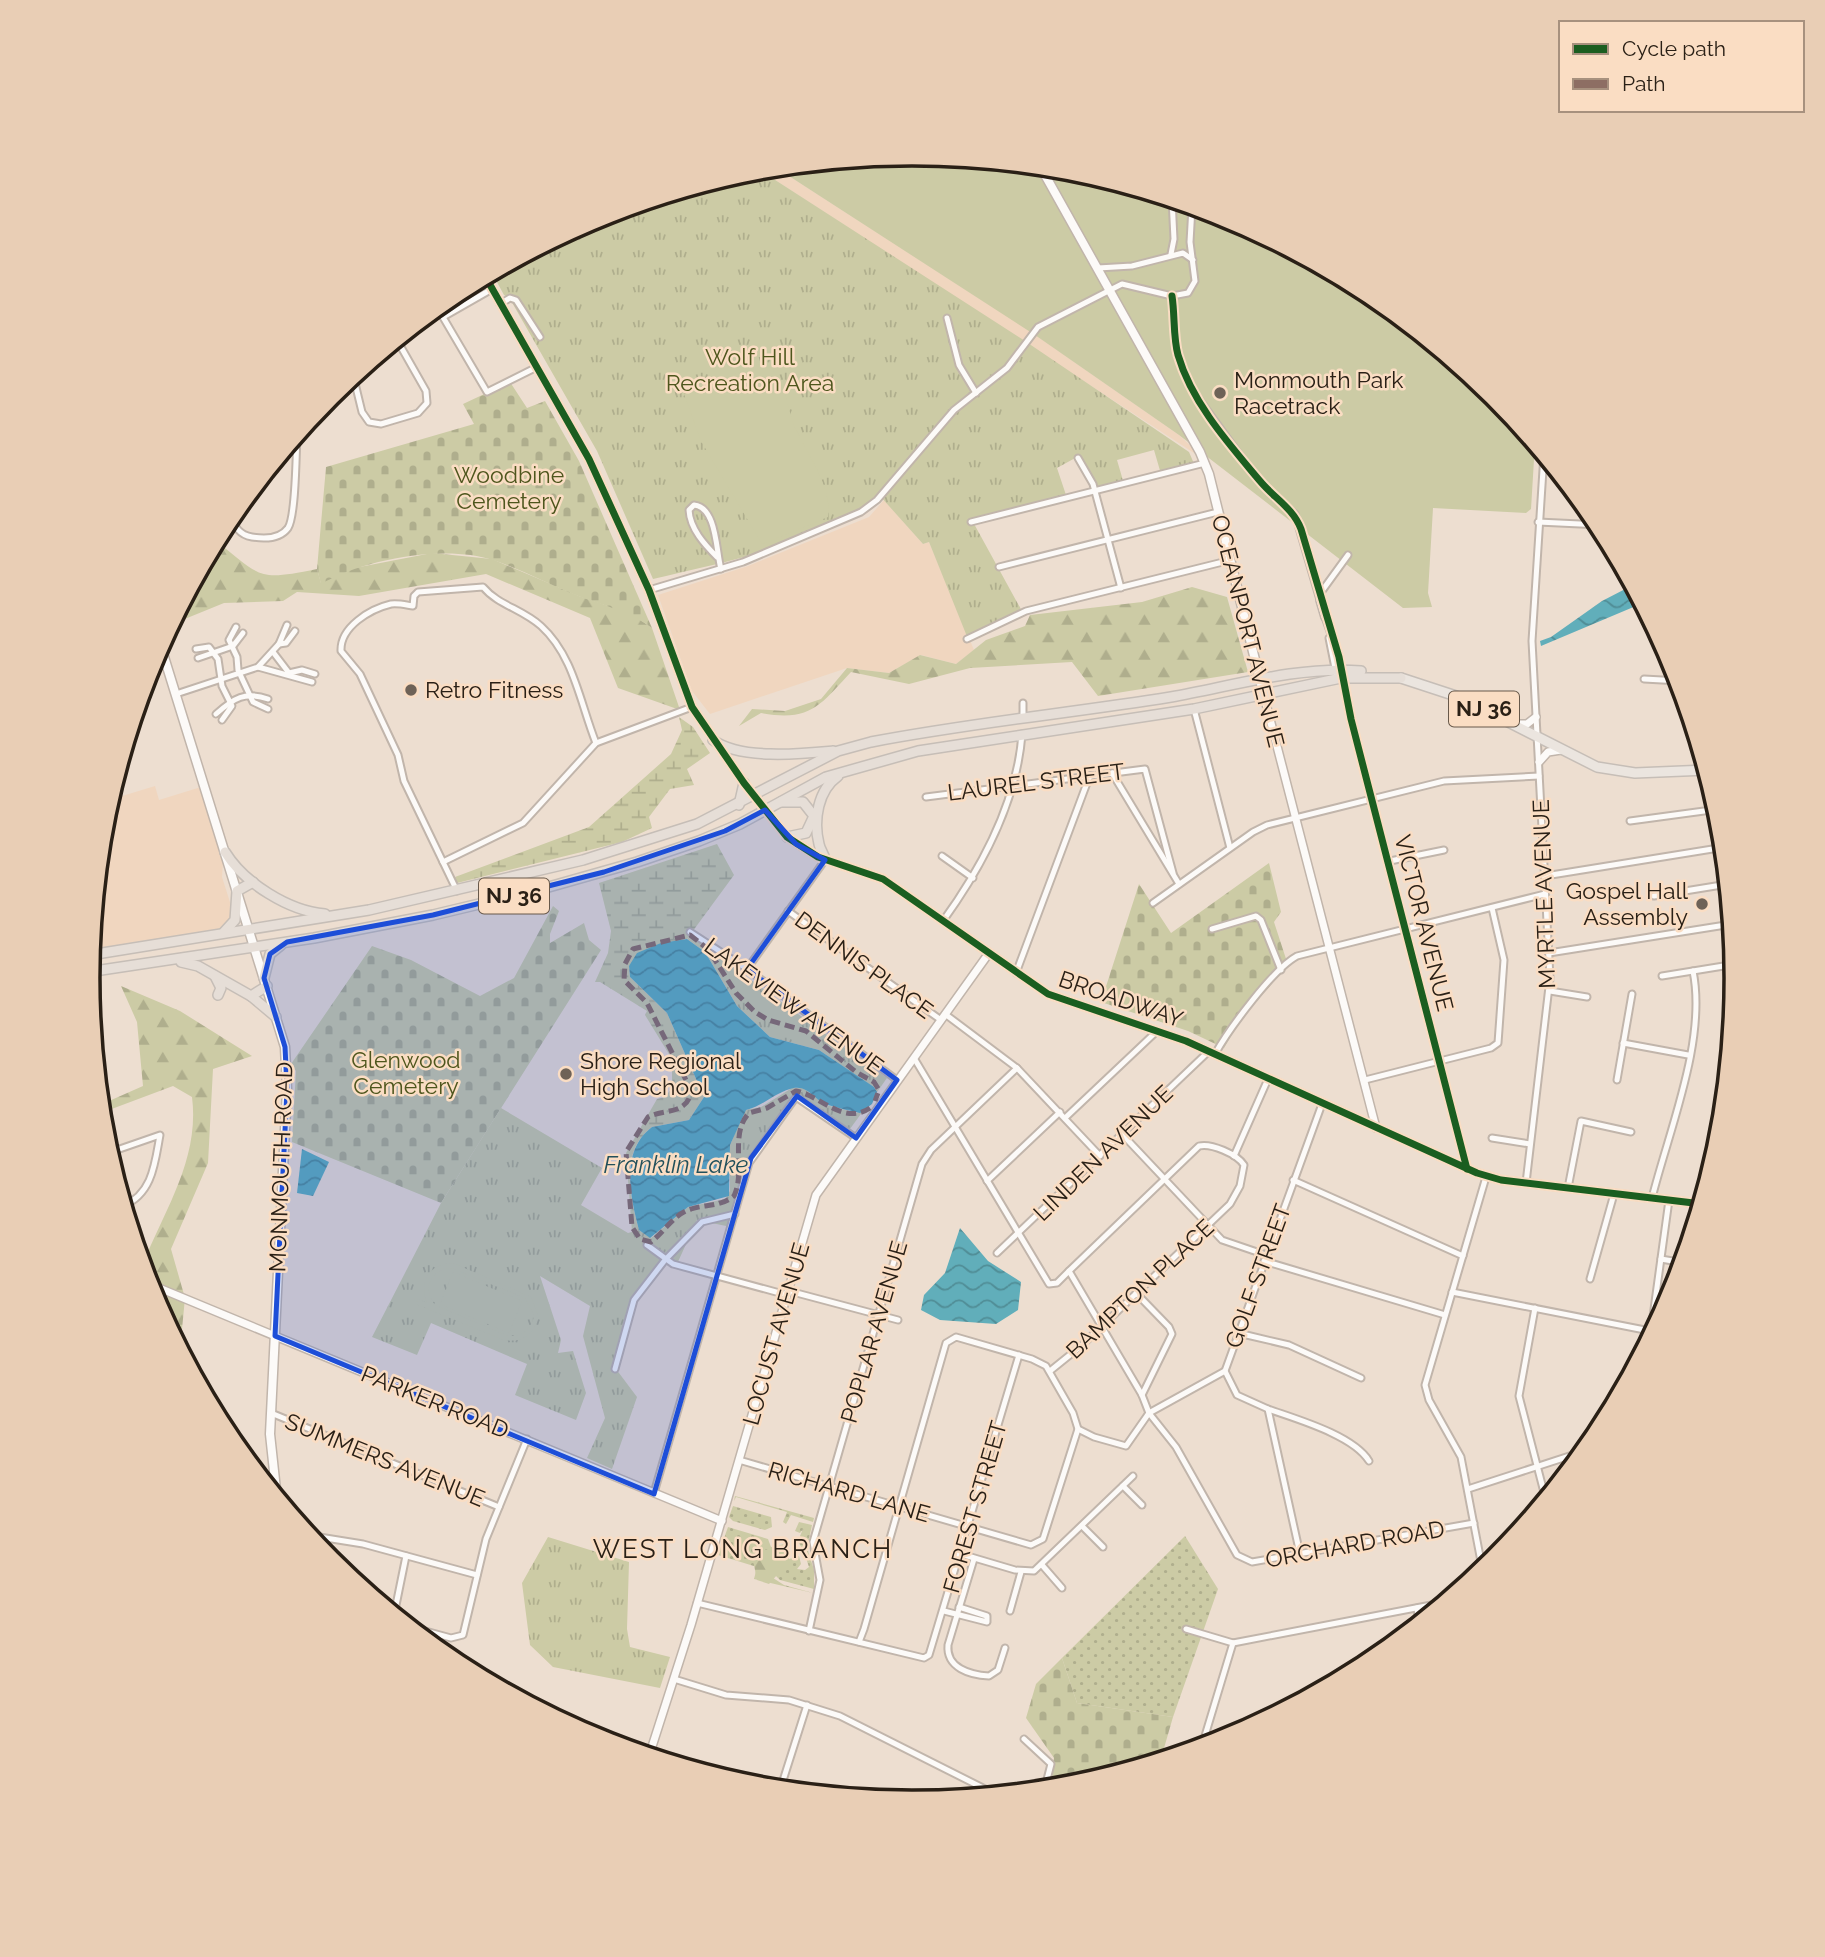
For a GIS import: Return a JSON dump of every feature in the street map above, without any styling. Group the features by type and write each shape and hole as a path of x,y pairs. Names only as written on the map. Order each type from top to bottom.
{"highway":[{"name":"NJ 36","path":"100,970 254,948 433,915 604,872 725,831 817,781 846,770 918,751 1194,709 1264,696 1340,676"},
{"name":"NJ 36","path":"100,953 248,931 457,891 647,841 738,806 838,751 900,736 1172,696 1261,679 1340,676 1401,678"},
{"path":"713,740 736,750 788,754 838,751"},
{"path":"728,760 736,750"},
{"path":"825,860 818,841 821,797 829,783 846,770"},
{"path":"738,806 744,783"},
{"path":"776,803 799,800 812,810 814,820 809,831 803,835 788,837"},
{"path":"225,852 237,869 253,882 303,910 337,915"},
{"path":"219,935 230,928 235,920 237,891 253,882"},
{"path":"251,996 266,982 270,954 287,942"},
{"path":"172,961 198,966 251,996 276,1017"},
{"path":"214,975 221,988 218,995"}],"main road":[{"name":"OCEANPORT AVENUE","path":"1046,177 1205,463 1264,696"},
{"name":"MONMOUTH ROAD","path":"165,660 285,1047 287,1088 271,1413 271,1456 274,1481"},
{"name":"NJ 36","path":"1401,678 1444,690 1597,766 1624,772 1699,770"}],"street":[{"path":"1171,254 1174,239 1172,209"},
{"path":"649,590 721,569 868,508 954,410 1007,368 1038,327 1110,289 1130,284 1172,296 1182,296 1195,281 1192,216"},
{"path":"1098,268 1132,266 1171,254 1183,253 1193,260"},
{"name":"BROADWAY","path":"490,285 589,459 649,590 692,707 765,810 788,837 810,854 876,875 1052,996 1157,1031 1212,1053 1486,1177 1694,1203"},
{"path":"492,289 443,317 487,392 537,367"},
{"name":"VICTOR AVENUE","path":"1172,296 1177,352 1190,387 1262,482 1295,513 1390,861 1467,1169"},
{"path":"500,304 510,298 516,300 540,337"},
{"path":"947,318 960,365 976,393"},
{"path":"356,387 362,412 369,422 381,424 422,411 427,403 426,391 401,347"},
{"path":"236,528 246,535 274,537 286,531 292,517 296,449"},
{"path":"1078,458 1095,491 1121,588"},
{"path":"971,522 1205,463"},
{"name":"MYRTLE AVENUE","path":"1526,1183 1550,991 1532,645 1543,466"},
{"path":"718,557 705,545 692,523 689,510 694,505 701,506 706,512 716,542 721,569"},
{"path":"999,567 1218,512"},
{"path":"1538,522 1586,524"},
{"path":"1319,598 1348,555"},
{"path":"967,639 1026,611 1231,560"},
{"path":"457,891 404,781 398,755 365,685 341,651 348,631 357,620 392,604 413,606 414,596 418,592 482,587 493,599 532,618 558,644 568,663 596,743"},
{"path":"176,694 258,667 279,645 287,625"},
{"path":"236,627 229,639 240,674 253,702 268,709"},
{"path":"279,645 286,643 295,631"},
{"path":"198,658 233,646 243,633"},
{"path":"195,649 209,647 215,654 232,709 222,720"},
{"path":"273,652 289,673"},
{"path":"258,667 289,673 312,682"},
{"path":"289,673 302,670 315,674"},
{"path":"1644,679 1668,680"},
{"path":"216,714 230,702 249,694 268,699"},
{"name":"OCEANPORT AVENUE","path":"1264,696 1376,1128"},
{"path":"1023,703 1023,717"},
{"path":"443,863 523,823 596,743 692,707"},
{"path":"1194,709 1230,848"},
{"path":"1513,724 1527,724 1536,717"},
{"path":"943,921 972,878 1014,785 1022,734"},
{"path":"1539,762 1548,752 1562,750"},
{"name":"LAUREL STREET","path":"926,797 1147,769 1174,873"},
{"path":"1112,773 1179,884"},
{"path":"1016,973 1090,775"},
{"path":"1153,903 1261,827 1452,780 1539,776"},
{"path":"1630,821 1708,811"},
{"path":"1545,876 1714,849"},
{"path":"1390,861 1444,850"},
{"path":"942,856 972,878"},
{"path":"747,969 825,860"},
{"path":"1654,896 1720,885"},
{"name":"LINDEN AVENUE","path":"997,1253 1212,1053 1281,970 1297,956 1545,894"},
{"path":"1365,1080 1491,1048 1499,1039 1504,960 1492,908"},
{"name":"DENNIS PLACE","path":"788,911 1017,1068 1100,1156"},
{"path":"1212,929 1256,916 1261,920 1281,970"},
{"path":"1549,953 1724,925"},
{"name":"LAKEVIEW AVENUE","path":"690,932 747,969 897,1080"},
{"name":"LOCUST AVENUE","path":"652,1748 698,1604 816,1195 989,953"},
{"path":"1662,976 1725,966"},
{"path":"1652,1198 1680,1100 1698,1001 1693,971"},
{"path":"1550,991 1587,997"},
{"path":"1617,1080 1632,995"},
{"path":"1065,1118 1157,1031"},
{"path":"1623,1043 1688,1055"},
{"path":"914,1058 1018,1235 1051,1285 1204,1144 1234,1156 1268,1079"},
{"name":"POPLAR AVENUE","path":"809,1631 820,1580 813,1542 922,1164 931,1150 1017,1068"},
{"path":"654,1494 751,1158 796,1097 856,1138"},
{"name":"GOLF STREET","path":"1322,1104 1225,1371 1237,1395 1325,1430 1362,1452 1369,1461"},
{"path":"987,1181 1060,1112"},
{"path":"1568,1188 1581,1122 1632,1132"},
{"path":"1122,1134 1222,1240 1265,1258 1445,1315"},
{"path":"118,1150 160,1135 148,1184 141,1195 131,1201"},
{"path":"1492,1138 1530,1144"},
{"name":"BAMPTON PLACE","path":"1078,1429 1050,1371 1101,1327 1230,1204 1240,1186 1244,1165 1234,1156"},
{"path":"1481,1559 1460,1453 1429,1400 1425,1385 1486,1177"},
{"path":"1293,1180 1463,1256"},
{"path":"1590,1279 1614,1194"},
{"path":"1656,1305 1669,1200"},
{"path":"615,1369 634,1300 665,1260 702,1222 735,1214"},
{"path":"647,1245 665,1260 898,1320"},
{"path":"1661,1259 1674,1261"},
{"name":"ORCHARD ROAD","path":"1069,1271 1142,1395 1149,1413 1176,1447 1240,1558 1252,1562 1474,1523"},
{"name":"PARKER ROAD","path":"162,1289 722,1521"},
{"path":"1452,1292 1645,1330"},
{"path":"1136,1293 1172,1334 1142,1395"},
{"path":"1535,1308 1519,1396 1544,1489"},
{"path":"1238,1333 1289,1345 1361,1378"},
{"path":"698,1604 859,1642 946,1343 952,1338 1019,1355 1050,1371"},
{"name":"FOREST STREET","path":"859,1642 928,1657 1019,1355"},
{"path":"1078,1429 1094,1437 1126,1446 1149,1413 1225,1371"},
{"path":"1268,1409 1300,1553"},
{"name":"SUMMERS AVENUE","path":"271,1413 499,1507"},
{"name":"RICHARD LANE","path":"739,1460 1031,1545 1039,1543 1078,1429"},
{"path":"431,1633 451,1638 460,1637 465,1631 486,1539 527,1439"},
{"path":"1468,1489 1569,1456"},
{"path":"961,1553 1021,1572 1034,1571 1133,1476"},
{"path":"1123,1486 1142,1505"},
{"path":"1082,1526 1103,1547"},
{"path":"323,1538 363,1544 477,1575"},
{"path":"396,1605 406,1556"},
{"path":"974,1559 947,1649 957,1667 981,1675 993,1675 1000,1667 1005,1648"},
{"path":"1042,1565 1062,1588"},
{"path":"1010,1611 1021,1572"},
{"path":"1186,1629 1234,1643 1428,1606"},
{"path":"944,1611 987,1622 987,1616 959,1607"},
{"path":"1417,1608 1418,1614"},
{"path":"1205,1736 1234,1643"},
{"path":"674,1679 726,1695 778,1698 844,1718 983,1788"},
{"path":"783,1780 807,1705"},
{"path":"1024,1738 1051,1764 1047,1780"}],"highlighted area":[{"path":"765,810 796,844 825,860 747,969 897,1080 856,1138 797,1096 751,1158 654,1494 275,1336 287,1089 285,1047 264,978 270,954 287,942 433,915 604,872 725,831"}],"shaded area":[{"path":"789,176 1027,329 1179,435 1194,449 1194,453 772,178"},
{"path":"884,500 923,544 929,542 974,650 956,664 921,655 889,673 847,668 710,714 692,691 658,595 748,566 869,517"},
{"path":"155,786 159,800 201,787 223,862 222,877 234,915 220,930 101,948 107,872 120,797"}],"green space":[{"name":"Monmouth Park Racetrack","path":"912,166 966,167 1019,173 1123,193 1224,228 1319,275 1364,303 1448,367 1487,404 1534,456 1531,509 1526,513 1433,508 1428,593 1432,607 1403,608 1179,435 1035,335 788,176 859,167"},
{"name":"Wolf Hill Recreation Area","path":"772,178 1022,339 1189,452 1195,466 1161,474 1154,450 1117,460 1124,484 1098,490 1077,457 1057,468 1067,498 973,522 1023,613 968,639 929,542 923,544 880,496 856,513 801,539 742,558 653,579 597,451 510,299 504,295 496,281 601,228 702,193"},
{"path":"763,363 773,370 781,385 794,425 822,481 828,517 762,544 701,441 684,394"},
{"name":"Woodbine Cemetery","path":"510,382 527,408 545,401 579,461 652,628 623,612 493,560 474,555 429,554 382,561 359,567 321,584 317,569 326,467 474,424 463,404"},
{"path":"224,548 243,563 262,573 283,575 317,569 321,583 344,570 432,553 492,559 579,596 632,614 652,628 680,710 618,688 590,618 486,574 359,596 297,592 283,601 224,603 184,619"},
{"path":"1192,587 1227,597 1248,672 1098,696 1072,662 970,668 909,684 851,672 822,702 803,713 761,713 739,726 752,709 785,711 821,699 847,668 889,673 920,655 956,664 986,640 1025,626 1030,615 1142,602"},
{"path":"679,717 693,727 710,753 687,769 694,785 670,789 649,817 652,828 622,842 457,883 455,877 589,827 671,754 682,730"},
{"path":"717,844 734,875 687,939 661,944 629,966 630,977 667,1013 704,1097 689,1120 652,1127 635,1149 631,1162 630,1189 639,1230 632,1232 626,1153 657,1099 665,1097 675,1084 672,1082 672,1059 645,1015 647,1011 600,982 595,982 608,953 611,931 599,883"},
{"path":"1269,863 1281,912 1274,922 1288,965 1241,1019 1224,1048 1188,1031 1101,1002 1139,884 1171,933"},
{"name":"Glenwood Cemetery","path":"553,906 559,911 550,934 550,943 584,923 589,940 601,950 441,1203 292,1142 296,1071 291,1064 372,946 411,960 480,996 514,978"},
{"path":"690,936 887,1078 875,1095 875,1088 819,1050 770,1037 737,1006 705,952 687,939"},
{"path":"121,986 180,1011 252,1056 213,1069 208,1163 171,1249 185,1298 182,1333 148,1253 170,1205 191,1142 192,1097 173,1086 111,1109 109,1101 143,1086 137,1022"},
{"path":"792,1088 803,1088 826,1105 857,1113 866,1107 847,1133 794,1100 755,1154 731,1227 697,1220 677,1264 666,1260 637,1298 616,1369 637,1397 612,1469 587,1458 605,1418 583,1336 590,1306 540,1276 561,1340 558,1353 573,1351 586,1393 576,1420 515,1395 527,1364 431,1323 417,1355 372,1337 441,1203 501,1108 602,1168 581,1205 628,1233 639,1230 651,1238 688,1207 725,1199 730,1191 730,1145 745,1110 761,1107"},
{"path":"453,1263 531,1297 538,1315 535,1327 523,1338 504,1340 416,1304 418,1299 427,1303 425,1281 432,1270","holes":["451,1268 525,1298 534,1315 531,1325 522,1334 508,1336 435,1305 429,1287 433,1276"]},
{"path":"453,1272 522,1301 509,1333 440,1304"},
{"path":"735,1496 814,1518 813,1522 791,1515 786,1524 783,1522 787,1512 736,1497 734,1501"},
{"path":"733,1506 771,1517 772,1527 765,1530 733,1521 729,1517"},
{"path":"799,1522 812,1525 807,1548 805,1544 803,1550 797,1540 804,1541 800,1536 803,1529 800,1533 795,1531"},
{"path":"728,1527 768,1539 771,1547 789,1543 786,1551 789,1559 799,1556 801,1564 797,1569 805,1570 809,1567 804,1552 808,1551 814,1570 814,1589 780,1580 769,1569 770,1576 784,1585 813,1593 754,1579 757,1567 718,1555"},
{"path":"1185,1536 1218,1589 1173,1717 1077,1703 1062,1658"},
{"path":"548,1537 629,1562 627,1629 630,1647 670,1657 660,1688 553,1667 530,1645 522,1583"},
{"path":"768,1549 777,1553 786,1565 769,1584 757,1580 752,1555"},
{"path":"1062,1658 1077,1703 1173,1717 1163,1751 1123,1764 1049,1779 1054,1758 1026,1718 1036,1684"}],"water":[{"path":"1625,589 1634,607 1541,646 1540,641 1551,637 1602,601"},
{"name":"Franklin Lake","path":"687,939 705,952 737,1006 770,1037 819,1050 874,1087 877,1092 872,1104 860,1113 828,1105 802,1088 784,1091 746,1110 730,1145 729,1196 688,1207 650,1238 639,1230 633,1203 630,1175 635,1148 652,1127 689,1120 704,1097 667,1013 630,977 629,966 637,953 661,943"},
{"path":"302,1149 329,1162 313,1196 297,1193"},
{"path":"960,1228 988,1261 1021,1282 1018,1310 996,1324 940,1320 921,1310 924,1295 945,1273"}],"marked path":[{"path":"870,1108 860,1113 841,1112 796,1091 767,1108 749,1113 740,1131 739,1175 734,1196 723,1202 685,1211 651,1242 640,1239 632,1227 626,1152 648,1117 686,1104 691,1090 647,1003 624,980 625,964 633,949 690,935 708,949 736,993 755,1012 768,1020 806,1031 856,1072 874,1082 879,1090 875,1101"}],"cycle path":[{"path":"490,285 589,459 649,590 692,707 744,783 787,837 818,857 883,879 1048,994 1186,1041 1477,1173 1501,1180 1694,1203"},
{"path":"1172,296 1176,348 1192,390 1224,438 1288,509 1301,529 1339,657 1351,719 1467,1169"}],"place":[{"name":"Monmouth Park Racetrack","path":"1220,393"},
{"name":"Retro Fitness","path":"411,690"},
{"name":"Gospel Hall Assembly","path":"1702,904"},
{"name":"Shore Regional High School","path":"566,1074"}],"district":[{"name":"WEST LONG BRANCH","path":"743,1549"}]}
